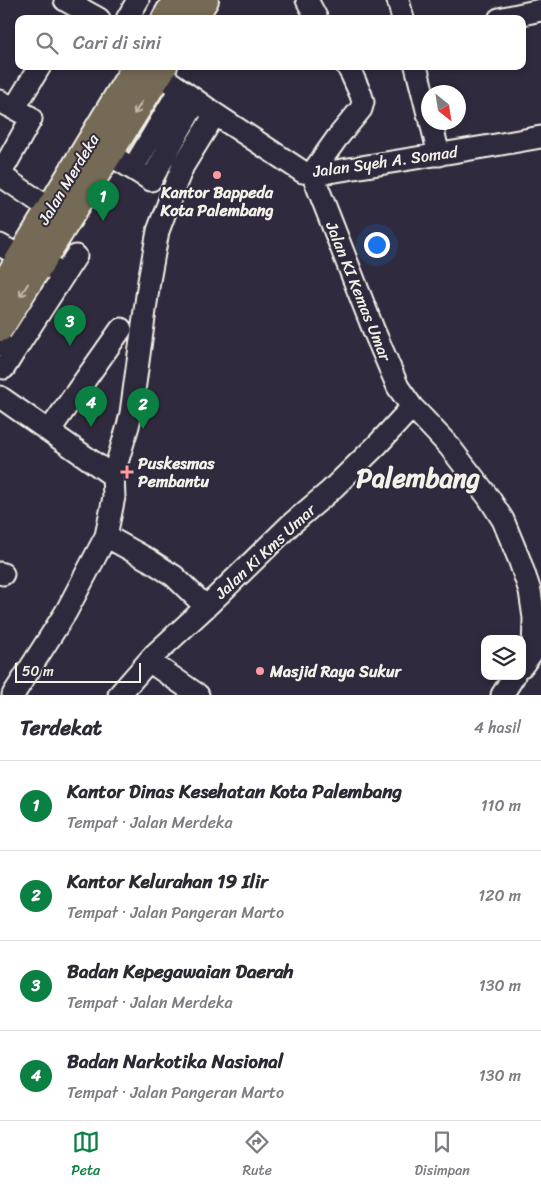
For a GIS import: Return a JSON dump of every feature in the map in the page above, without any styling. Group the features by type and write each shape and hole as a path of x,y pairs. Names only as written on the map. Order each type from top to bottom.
{"main road":[{"path":"167,15 176,0"},
{"path":"195,15 204,0"},
{"name":"Jalan Merdeka","path":"0,328 21,255 110,154 152,70"},
{"name":"Jalan Merdeka","path":"0,291 50,209 152,70"}],"street":[{"path":"130,15 138,0"},
{"path":"307,0 315,15"},
{"path":"398,0 402,15"},
{"path":"71,9 88,15"},
{"path":"518,15 541,10"},
{"path":"37,70 7,105 30,117 31,121 2,174 50,209"},
{"name":"Jalan Syeh A. Somad","path":"156,70 188,95 303,172 336,171 439,155 541,136"},
{"path":"312,173 361,109 363,102 361,95 349,70"},
{"path":"417,70 421,86"},
{"path":"133,168 188,95"},
{"path":"151,180 188,95"},
{"path":"14,695 66,612 106,536 114,497 113,476 131,413 149,281 158,231 183,166 216,114"},
{"path":"433,130 439,155"},
{"path":"110,154 172,193"},
{"name":"Jalan KI Kemas Umar","path":"312,173 377,339 398,387 412,407 449,446 489,498 502,520 530,591 537,635 533,651 526,661"},
{"path":"21,255 63,276"},
{"path":"6,355 76,256"},
{"path":"49,431 122,329"},
{"path":"0,397 113,476"},
{"name":"Jalan Ki Kms Umar","path":"119,695 148,662 290,525 330,491 378,444 412,407"},
{"path":"106,536 174,576 206,607"},
{"path":"148,662 198,695"},
{"path":"502,695 511,680"}],"place":[{"name":"Kantor Bappeda Kota Palembang","path":"217,175"},
{"name":"Kantor Dinas Kesehatan Kota Palembang","path":"103,221"},
{"name":"Badan Kepegawaian Daerah","path":"70,346"},
{"name":"Badan Narkotika Nasional","path":"91,427"},
{"name":"Kantor Kelurahan 19 Ilir","path":"143,429"},
{"name":"Puskesmas Pembantu","path":"127,472"},
{"name":"Masjid Raya Sukur","path":"260,671"}],"district":[{"name":"Palembang","path":"418,478"}]}
